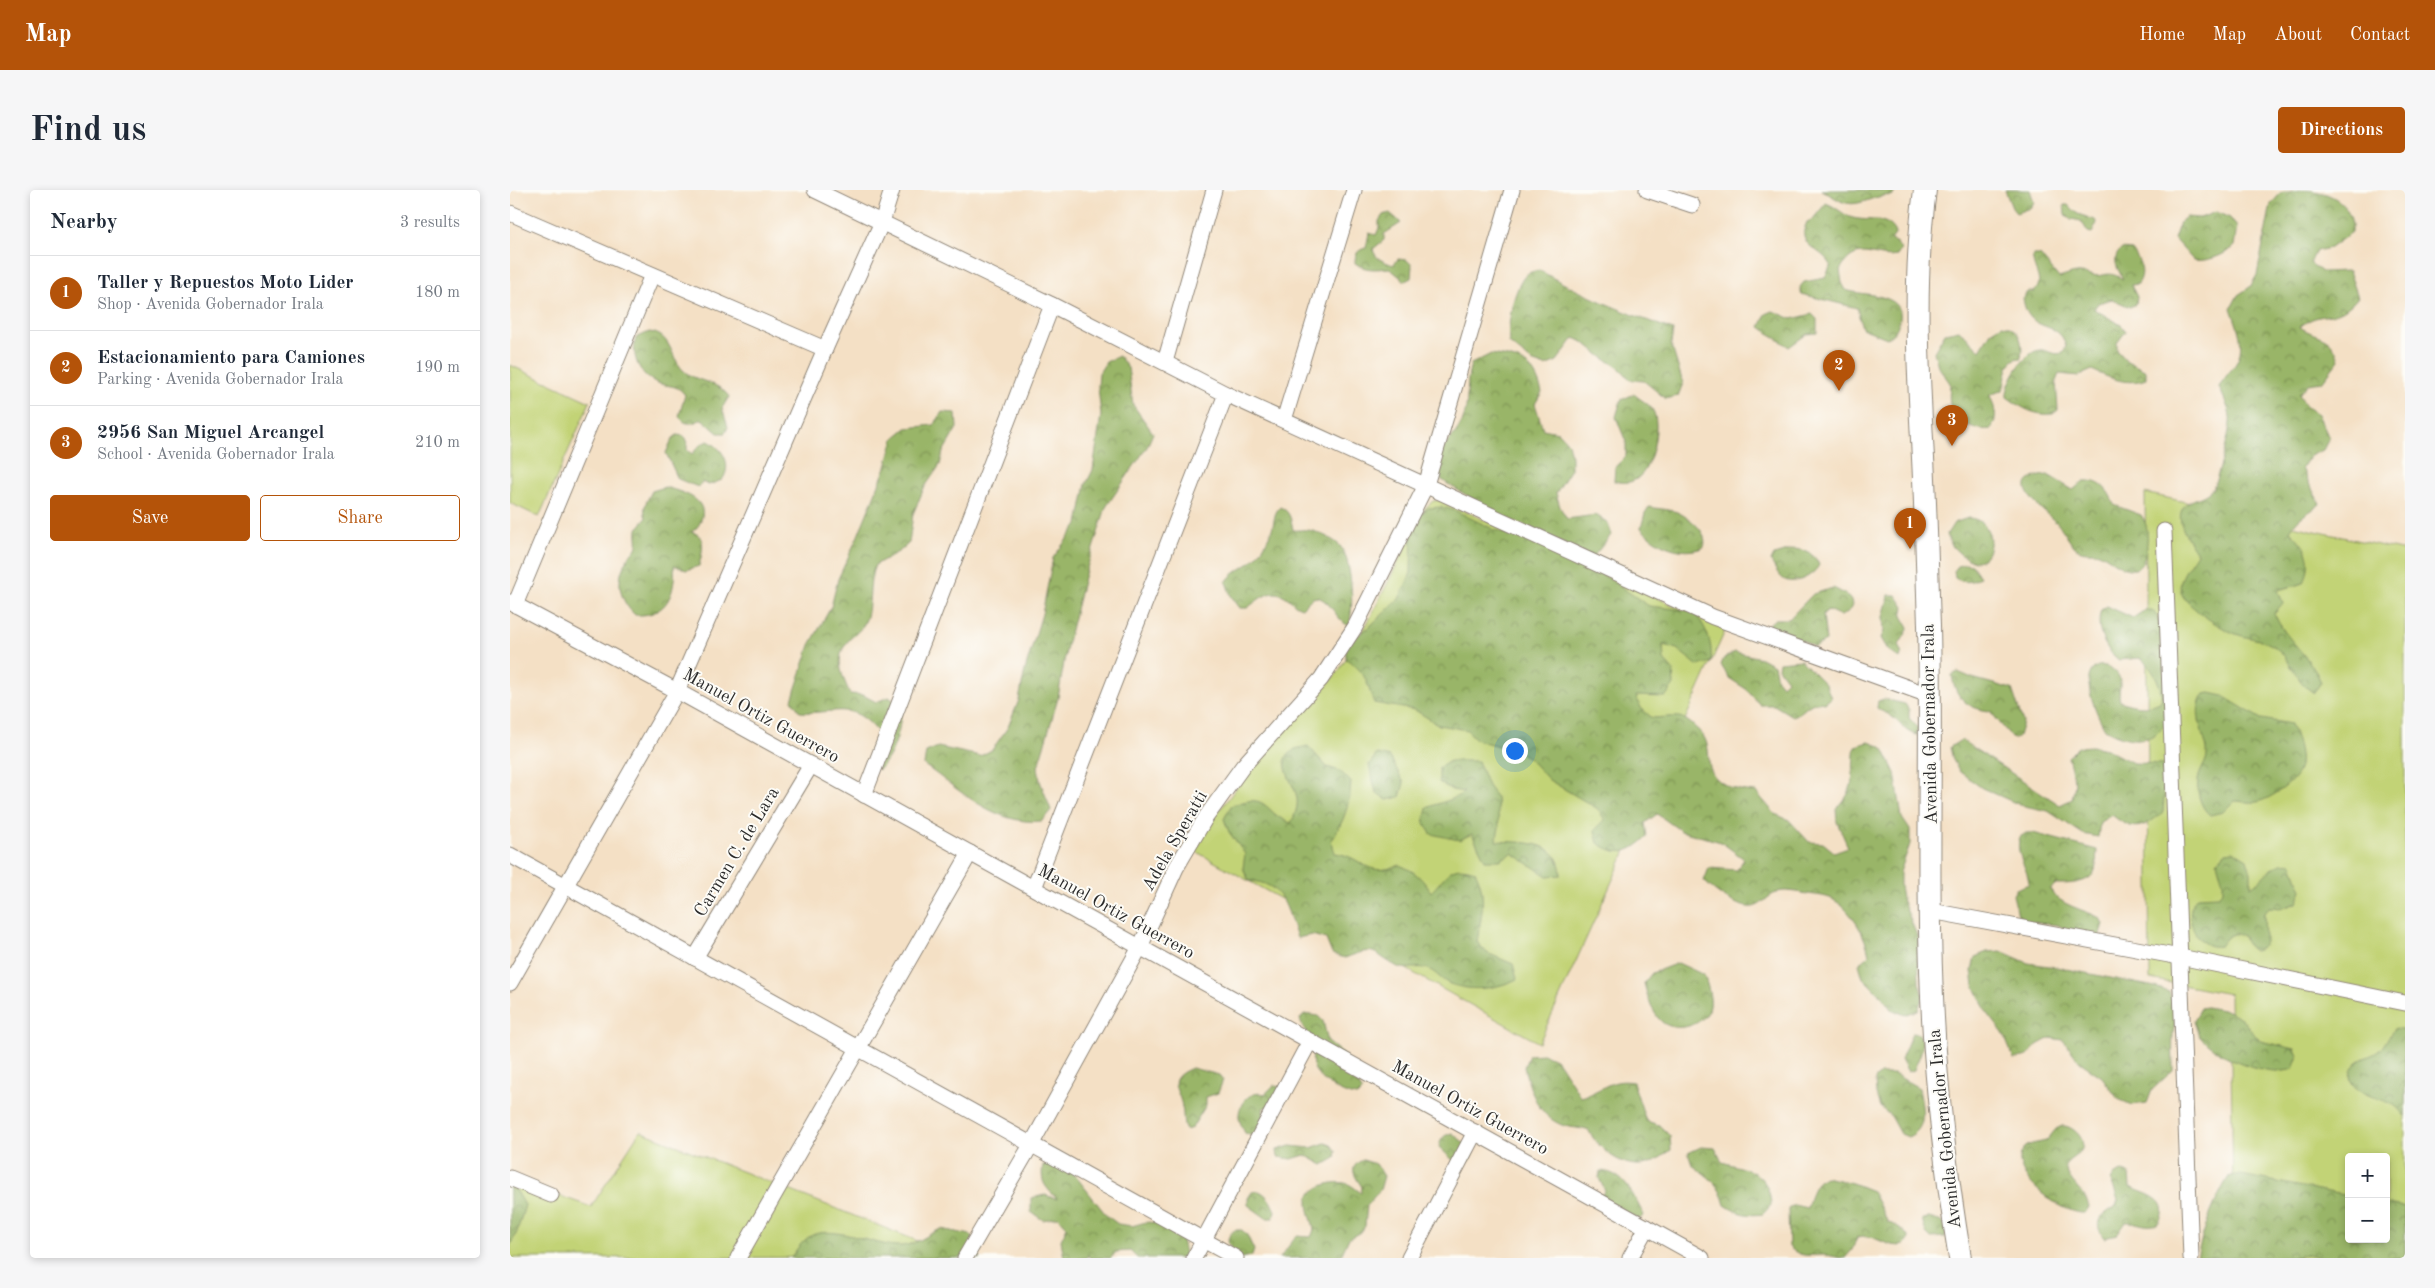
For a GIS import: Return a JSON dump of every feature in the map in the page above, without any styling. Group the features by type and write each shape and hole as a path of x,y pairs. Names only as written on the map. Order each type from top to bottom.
{"main road":[{"name":"Avenida Gobernador Irala","path":"1925,190 1917,267 1916,328 1926,521 1931,696 1933,1017 1940,1110 1950,1200 1960,1258"}],"street":[{"path":"815,190 1052,305 1226,394 1714,617 1931,696"},
{"path":"510,983 676,690 882,222 892,190"},
{"path":"1165,362 1214,190"},
{"path":"1284,420 1354,190"},
{"name":"Adela Speratti","path":"966,1258 1140,948 1176,868 1206,817 1243,766 1321,679 1355,627 1426,485 1512,190"},
{"path":"1647,190 1692,205"},
{"path":"511,211 652,275 825,349"},
{"path":"512,603 652,275"},
{"path":"864,795 1052,305"},
{"path":"1034,888 1226,394"},
{"path":"2164,531 2191,1258"},
{"name":"Manuel Ortiz Guerrero","path":"512,603 676,690 1702,1258"},
{"name":"Carmen C. de Lara","path":"695,958 811,765"},
{"path":"738,1258 970,853"},
{"path":"510,855 1236,1258"},
{"path":"1931,912 2180,958 2405,1003"},
{"path":"1194,1258 1310,1041"},
{"path":"1409,1258 1475,1132"},
{"path":"510,1178 551,1195"},
{"path":"1630,1258 1647,1227"}],"green space":[{"path":"1821,190 1896,190 1892,196 1880,196 1852,204 1843,202"},
{"path":"2005,190 2030,190 2034,202 2030,208 2016,213"},
{"path":"2300,190 2329,195 2337,199 2349,212 2352,232 2330,248 2316,251 2310,263 2322,272 2349,271 2358,297 2350,306 2342,311 2314,318 2300,327 2328,341 2336,351 2339,360 2322,382 2308,384 2299,394 2306,406 2318,414 2329,438 2323,450 2310,456 2302,468 2320,504 2300,518 2290,531 2301,543 2307,554 2307,575 2304,583 2278,590 2283,603 2274,613 2284,631 2311,664 2321,682 2314,693 2307,688 2285,657 2275,647 2262,641 2232,633 2215,623 2197,611 2184,598 2180,587 2185,571 2197,553 2185,534 2180,519 2181,512 2184,506 2206,494 2213,487 2222,462 2229,430 2230,416 2219,387 2239,358 2240,336 2231,308 2238,295 2250,287 2257,275 2271,204 2281,193"},
{"path":"1826,203 1856,219 1888,223 1896,233 1891,240 1897,243 1901,250 1897,256 1889,257 1860,253 1853,255 1840,270 1842,283 1846,290 1880,297 1896,304 1900,310 1900,319 1896,330 1887,338 1862,328 1857,308 1801,294 1800,287 1804,282 1825,278 1831,265 1806,242 1804,237 1807,222 1813,219"},
{"path":"2064,205 2068,205 2078,214 2095,220 2097,223 2092,233 2088,232 2081,221 2071,219 2065,215"},
{"path":"2216,212 2230,218 2237,227 2234,246 2215,258 2193,260 2174,239 2180,222 2186,217 2200,218"},
{"path":"1390,213 1401,223 1384,234 1384,240 1373,249 1383,261 1393,265 1398,259 1407,260 1412,265 1411,278 1405,281 1389,268 1367,268 1355,263 1357,253 1366,248 1369,233 1376,235 1379,221 1383,215"},
{"path":"2122,249 2132,250 2141,267 2142,275 2138,284 2131,285 2137,297 2136,304 2130,307 2112,299 2098,303 2094,309 2121,325 2126,331 2117,343 2117,350 2127,361 2146,371 2146,379 2132,382 2125,381 2092,370 2079,376 2059,374 2056,381 2058,410 2053,414 2040,414 2018,405 2007,397 2007,391 2013,376 2022,362 2033,352 2045,350 2056,354 2062,353 2066,347 2063,338 2057,332 2037,323 2026,310 2023,298 2027,292 2034,292 2039,284 2033,255 2040,255 2059,278 2078,273 2096,276 2109,274 2123,279 2116,264 2116,256"},
{"path":"1539,270 1571,288 1604,303 1673,330 1671,344 1683,383 1678,396 1666,399 1644,381 1630,380 1619,368 1574,338 1557,361 1545,366 1531,361 1509,343 1510,318 1517,290 1526,275"},
{"path":"1773,311 1792,319 1812,314 1817,319 1817,333 1807,334 1789,347 1760,327 1766,314"},
{"path":"2002,325 2013,329 2019,336 2022,352 2021,358 2012,361 2009,365 2003,390 1990,395 1995,420 1991,429 1985,430 1968,425 1957,417 1951,407 1950,383 1938,366 1934,352 1945,333 1959,330 1980,350 1991,332"},
{"path":"649,332 657,334 666,341 683,370 694,377 719,387 729,397 722,408 728,427 725,433 718,433 702,419 686,423 679,416 685,395 680,389 654,381 643,372 636,360 636,338"},
{"path":"1491,354 1518,360 1530,368 1534,374 1542,392 1535,404 1543,429 1558,432 1568,443 1571,456 1571,469 1556,493 1560,507 1567,519 1596,515 1608,523 1611,535 1593,557 1489,510 1445,482 1432,471 1438,456 1462,422 1466,408 1471,364"},
{"path":"1119,356 1128,368 1133,405 1153,433 1147,447 1106,507 1084,577 1066,650 1058,698 1038,767 1040,781 1051,810 1042,821 1025,821 1009,818 979,804 924,765 926,752 938,747 980,756 992,750 1008,727 1019,700 1025,670 1042,614 1053,558 1078,524 1086,484 1093,470 1101,415 1098,387 1099,373 1106,362"},
{"path":"510,365 590,402 539,517 510,503"},
{"path":"1634,394 1652,409 1655,415 1656,433 1652,454 1640,476 1628,482 1614,481 1615,467 1626,456 1626,442 1616,417 1621,400"},
{"path":"942,412 956,413 957,428 943,452 940,465 924,488 913,514 909,543 900,551 875,565 865,622 849,640 841,653 840,667 850,694 863,695 876,702 889,697 901,706 900,724 896,741 885,763 879,770 870,760 878,732 868,722 851,712 800,712 792,700 810,645 831,607 838,579 886,467 894,438 906,428 934,425"},
{"path":"677,435 684,436 687,450 692,454 701,444 708,441 722,452 727,469 722,480 709,485 702,482 698,487 678,479 666,453 672,439"},
{"path":"2048,475 2073,490 2084,481 2100,484 2110,495 2114,505 2141,515 2147,528 2147,537 2146,551 2139,567 2128,569 2101,554 2079,550 2072,544 2057,523 2029,496 2026,489 2027,482 2034,478"},
{"path":"665,487 692,497 701,506 700,522 691,532 702,540 699,566 686,570 674,565 673,584 668,601 655,612 646,615 635,615 629,609 622,595 620,588 621,573 628,558 635,550 637,529 646,518 645,507 648,498 652,491"},
{"path":"2145,493 2405,551 2405,1258 2234,1258 2230,994 2150,979"},
{"path":"1440,500 1726,629 1539,1043 1195,851 1215,816 1263,753 1338,672 1368,622 1425,508 1433,501"},
{"path":"1280,507 1288,513 1293,530 1319,533 1337,543 1342,549 1351,583 1351,618 1349,626 1340,619 1327,603 1318,597 1312,598 1302,608 1296,606 1283,595 1272,593 1247,608 1240,608 1231,596 1226,582 1259,554 1265,545 1273,526 1275,515"},
{"path":"1442,507 1456,511 1495,530 1536,542 1588,565 1649,606 1693,611 1708,635 1711,648 1711,662 1698,666 1677,649 1663,645 1664,660 1673,670 1674,685 1665,697 1636,696 1641,708 1652,718 1679,717 1690,723 1705,739 1711,770 1720,781 1733,788 1756,792 1775,814 1789,820 1809,842 1823,843 1834,852 1848,847 1837,822 1836,809 1843,802 1851,787 1855,746 1869,742 1882,747 1895,773 1902,818 1910,830 1910,844 1900,872 1900,885 1902,899 1918,938 1919,983 1923,996 1918,1010 1905,1015 1891,1009 1863,978 1859,964 1869,955 1861,931 1851,915 1832,899 1785,891 1773,894 1753,907 1740,905 1714,890 1704,881 1709,868 1737,870 1744,859 1721,842 1681,831 1657,814 1645,823 1647,837 1635,847 1624,851 1612,850 1598,843 1595,830 1605,820 1598,809 1549,780 1530,759 1519,752 1477,740 1467,730 1439,725 1415,710 1374,703 1362,673 1346,659 1345,644 1368,628 1399,599 1411,573 1412,530 1417,517 1428,508"},
{"path":"1649,507 1674,511 1687,518 1697,526 1704,536 1704,547 1696,550 1679,550 1654,540 1641,528 1645,513"},
{"path":"1968,518 1979,521 1986,527 1990,536 1990,546 1987,554 1982,559 1974,561 1957,551 1949,541 1947,534 1954,523"},
{"path":"1794,549 1810,553 1819,565 1817,569 1805,578 1795,581 1785,580 1777,572 1771,561 1774,555"},
{"path":"1972,565 1980,577 1968,582 1955,578 1954,571 1958,566"},
{"path":"1833,588 1843,593 1852,604 1848,612 1841,616 1828,610 1823,614 1826,641 1814,647 1802,640 1795,641 1769,632 1769,624 1775,619 1789,619 1813,594"},
{"path":"1889,595 1896,595 1904,607 1902,616 1909,628 1899,645 1902,652 1900,659 1888,650 1881,638 1884,631 1883,617"},
{"path":"2107,606 2133,618 2145,610 2152,610 2160,623 2169,710 2164,725 2151,737 2133,739 2114,734 2105,729 2094,704 2089,678 2091,672 2097,666 2111,668 2118,675 2120,681 2120,701 2141,706 2156,704 2161,701 2158,683 2152,671 2144,662 2140,658 2119,660 2105,644 2100,631 2099,617 2101,610"},
{"path":"1735,652 1761,658 1774,665 1777,679 1782,685 1787,680 1778,668 1779,662 1801,660 1826,685 1831,698 1825,703 1815,703 1792,716 1774,705 1760,705 1746,689 1729,678 1721,665 1724,658"},
{"path":"1958,672 1972,678 2012,689 2023,722 2019,736 2013,739 1990,711 1975,708 1964,701 1956,690 1952,675"},
{"path":"2210,693 2223,696 2261,719 2291,724 2298,745 2300,766 2294,778 2276,793 2257,802 2234,801 2223,812 2210,815 2206,812 2199,797 2198,781 2206,761 2207,750 2198,715 2200,701 2204,694"},
{"path":"1884,699 1905,704 1909,710 1909,718 1918,728 1917,735 1906,730 1891,716 1877,708 1878,701"},
{"path":"1961,740 2060,805 2072,799 2075,784 2068,757 2078,747 2092,746 2106,749 2133,763 2162,764 2163,812 2138,827 2126,824 2112,815 2100,822 2098,837 2083,834 2048,811 2020,805 1982,788 1960,772 1953,760 1950,747"},
{"path":"1308,746 1327,767 1340,771 1351,782 1346,812 1331,840 1335,853 1345,855 1366,866 1379,870 1399,865 1418,876 1431,892 1454,869 1475,871 1479,880 1482,898 1482,915 1477,942 1487,953 1513,964 1517,979 1493,987 1467,988 1447,983 1428,969 1398,967 1374,952 1363,952 1345,958 1332,954 1326,939 1312,935 1297,938 1287,908 1277,892 1270,886 1249,881 1243,868 1245,854 1229,832 1224,819 1231,806 1253,801 1260,802 1282,819 1291,823 1296,812 1297,796 1288,776 1285,758 1295,749"},
{"path":"1377,754 1390,757 1404,783 1400,797 1387,800 1376,792 1369,765"},
{"path":"1450,761 1478,761 1488,786 1497,798 1499,828 1496,841 1529,843 1547,849 1559,863 1561,875 1547,876 1512,853 1500,860 1485,860 1472,834 1459,840 1431,834 1424,822 1427,808 1464,792 1452,790 1439,782 1439,768"},
{"path":"2026,833 2033,833 2097,850 2093,875 2084,881 2056,884 2050,889 2059,899 2100,918 2103,924 2099,937 2068,931 2058,925 2029,922 2018,915 2013,895 2016,889 2029,884 2019,849 2020,837"},
{"path":"2234,851 2247,859 2251,873 2251,887 2274,867 2285,863 2292,864 2302,890 2297,903 2283,908 2269,907 2264,913 2265,942 2261,949 2254,951 2249,947 2242,935 2238,934 2232,934 2220,946 2211,946 2204,943 2198,937 2191,921 2192,904 2197,897 2218,896 2223,891 2223,883 2217,862 2226,852"},
{"path":"2001,951 2028,963 2155,987 2169,992 2175,1013 2173,1070 2152,1090 2147,1103 2132,1105 2118,1099 2102,1077 2080,1062 2063,1040 2050,1038 2037,1045 2028,1056 2014,1059 2003,1033 1986,1011 1974,985 1972,971 1975,957 1987,952"},
{"path":"1678,963 1704,975 1709,992 1710,1006 1706,1016 1695,1024 1674,1027 1662,1022 1656,1015 1644,983 1652,973"},
{"path":"2207,1007 2228,1011 2241,1018 2260,1041 2295,1049 2298,1056 2293,1069 2271,1071 2244,1064 2231,1059 2209,1045 2200,1036 2194,1020 2201,1008"},
{"path":"1304,1014 1318,1016 1323,1021 1328,1042 1344,1055 1362,1091 1357,1096 1345,1093 1331,1086 1315,1070 1313,1065 1314,1042 1302,1026 1300,1019"},
{"path":"2396,1028 2405,1030 2405,1116 2394,1105 2356,1088 2350,1075 2356,1063 2380,1050"},
{"path":"1912,1033 1919,1034 1922,1048 1914,1070 1908,1072 1901,1059"},
{"path":"1544,1054 1557,1060 1581,1097 1612,1083 1633,1082 1646,1121 1659,1125 1670,1136 1671,1150 1657,1160 1647,1164 1630,1164 1613,1157 1599,1145 1589,1131 1565,1126 1554,1121 1541,1109 1536,1101 1524,1067 1529,1055"},
{"path":"1192,1068 1219,1075 1223,1080 1218,1093 1206,1097 1206,1105 1192,1128 1186,1130 1181,1101 1175,1085 1178,1077 1183,1072"},
{"path":"1880,1074 1894,1074 1919,1088 1922,1123 1915,1133 1908,1137 1901,1134 1891,1116 1880,1107 1876,1094 1875,1079"},
{"path":"1274,1085 1281,1088 1270,1106 1263,1108 1265,1122 1252,1136 1245,1133 1239,1118 1239,1112 1243,1103 1254,1094 1265,1094"},
{"path":"2062,1126 2074,1130 2081,1138 2083,1146 2081,1151 2065,1165 2069,1176 2087,1201 2089,1207 2085,1213 2064,1208 2040,1192 2023,1171 2020,1160 2025,1147 2047,1140 2056,1129"},
{"path":"640,1131 958,1257 510,1258 510,1178 591,1207"},
{"path":"1452,1133 1472,1149 1472,1155 1467,1162 1462,1164 1455,1162 1439,1147 1443,1138"},
{"path":"1325,1143 1331,1145 1336,1151 1335,1158 1323,1165 1305,1155 1292,1159 1278,1157 1277,1150 1290,1146 1311,1148"},
{"path":"1701,1147 1715,1148 1722,1162 1749,1170 1762,1179 1766,1185 1771,1205 1763,1214 1743,1214 1725,1205 1717,1186 1709,1177 1692,1165 1688,1153"},
{"path":"1363,1160 1376,1164 1384,1176 1380,1190 1367,1205 1365,1226 1361,1232 1349,1238 1340,1258 1280,1258 1296,1236 1311,1237 1314,1230 1308,1202 1312,1192 1323,1186 1343,1183 1348,1184 1361,1193 1362,1187 1355,1175 1354,1169"},
{"path":"1056,1163 1070,1169 1107,1216 1118,1224 1132,1226 1146,1222 1159,1223 1182,1240 1186,1258 1137,1258 1130,1251 1116,1252 1111,1258 1090,1258 1088,1255 1086,1258 1064,1258 1061,1240 1067,1227 1058,1217 1043,1220 1031,1212 1031,1198 1045,1195 1057,1199 1047,1187 1042,1176 1043,1165"},
{"path":"1600,1171 1609,1172 1622,1180 1627,1186 1644,1215 1639,1220 1600,1196 1605,1191 1599,1178"},
{"path":"2122,1171 2129,1173 2130,1187 2148,1194 2158,1201 2161,1205 2161,1218 2154,1225 2126,1222 2117,1235 2104,1238 2100,1232 2099,1222 2103,1216 2116,1206 2118,1200 2111,1180 2115,1174"},
{"path":"2241,1175 2345,1195 2345,1243 2390,1243 2390,1205 2405,1207 2405,1258 2324,1258 2308,1254 2291,1258 2197,1258 2205,1227 2228,1178"},
{"path":"1825,1177 1852,1183 1872,1191 1888,1223 1900,1228 1909,1239 1904,1245 1898,1246 1870,1237 1857,1237 1852,1250 1845,1258 1827,1255 1805,1255 1793,1251 1789,1247 1788,1209 1794,1205 1807,1208 1815,1186"},
{"path":"510,1180 525,1205 517,1232 510,1246"},
{"path":"1259,1191 1267,1197 1272,1205 1275,1211 1273,1218 1266,1218 1248,1205 1248,1198 1252,1192"},
{"path":"1929,1218 1942,1222 1947,1228 1945,1237 1931,1238 1926,1233 1922,1219"},
{"path":"941,1229 971,1235 978,1248 980,1258 791,1258 803,1242 814,1234 825,1232 838,1233 879,1243 902,1246 917,1242"},
{"path":"1235,1230 1242,1230 1247,1235 1254,1250 1252,1256 1239,1258 1230,1247 1228,1240 1231,1233"}],"place":[{"name":"Estacionamiento para Camiones","path":"1839,391"},
{"name":"2956 San Miguel Arcangel","path":"1952,446"},
{"name":"Taller y Repuestos Moto Lider","path":"1910,549"}]}
